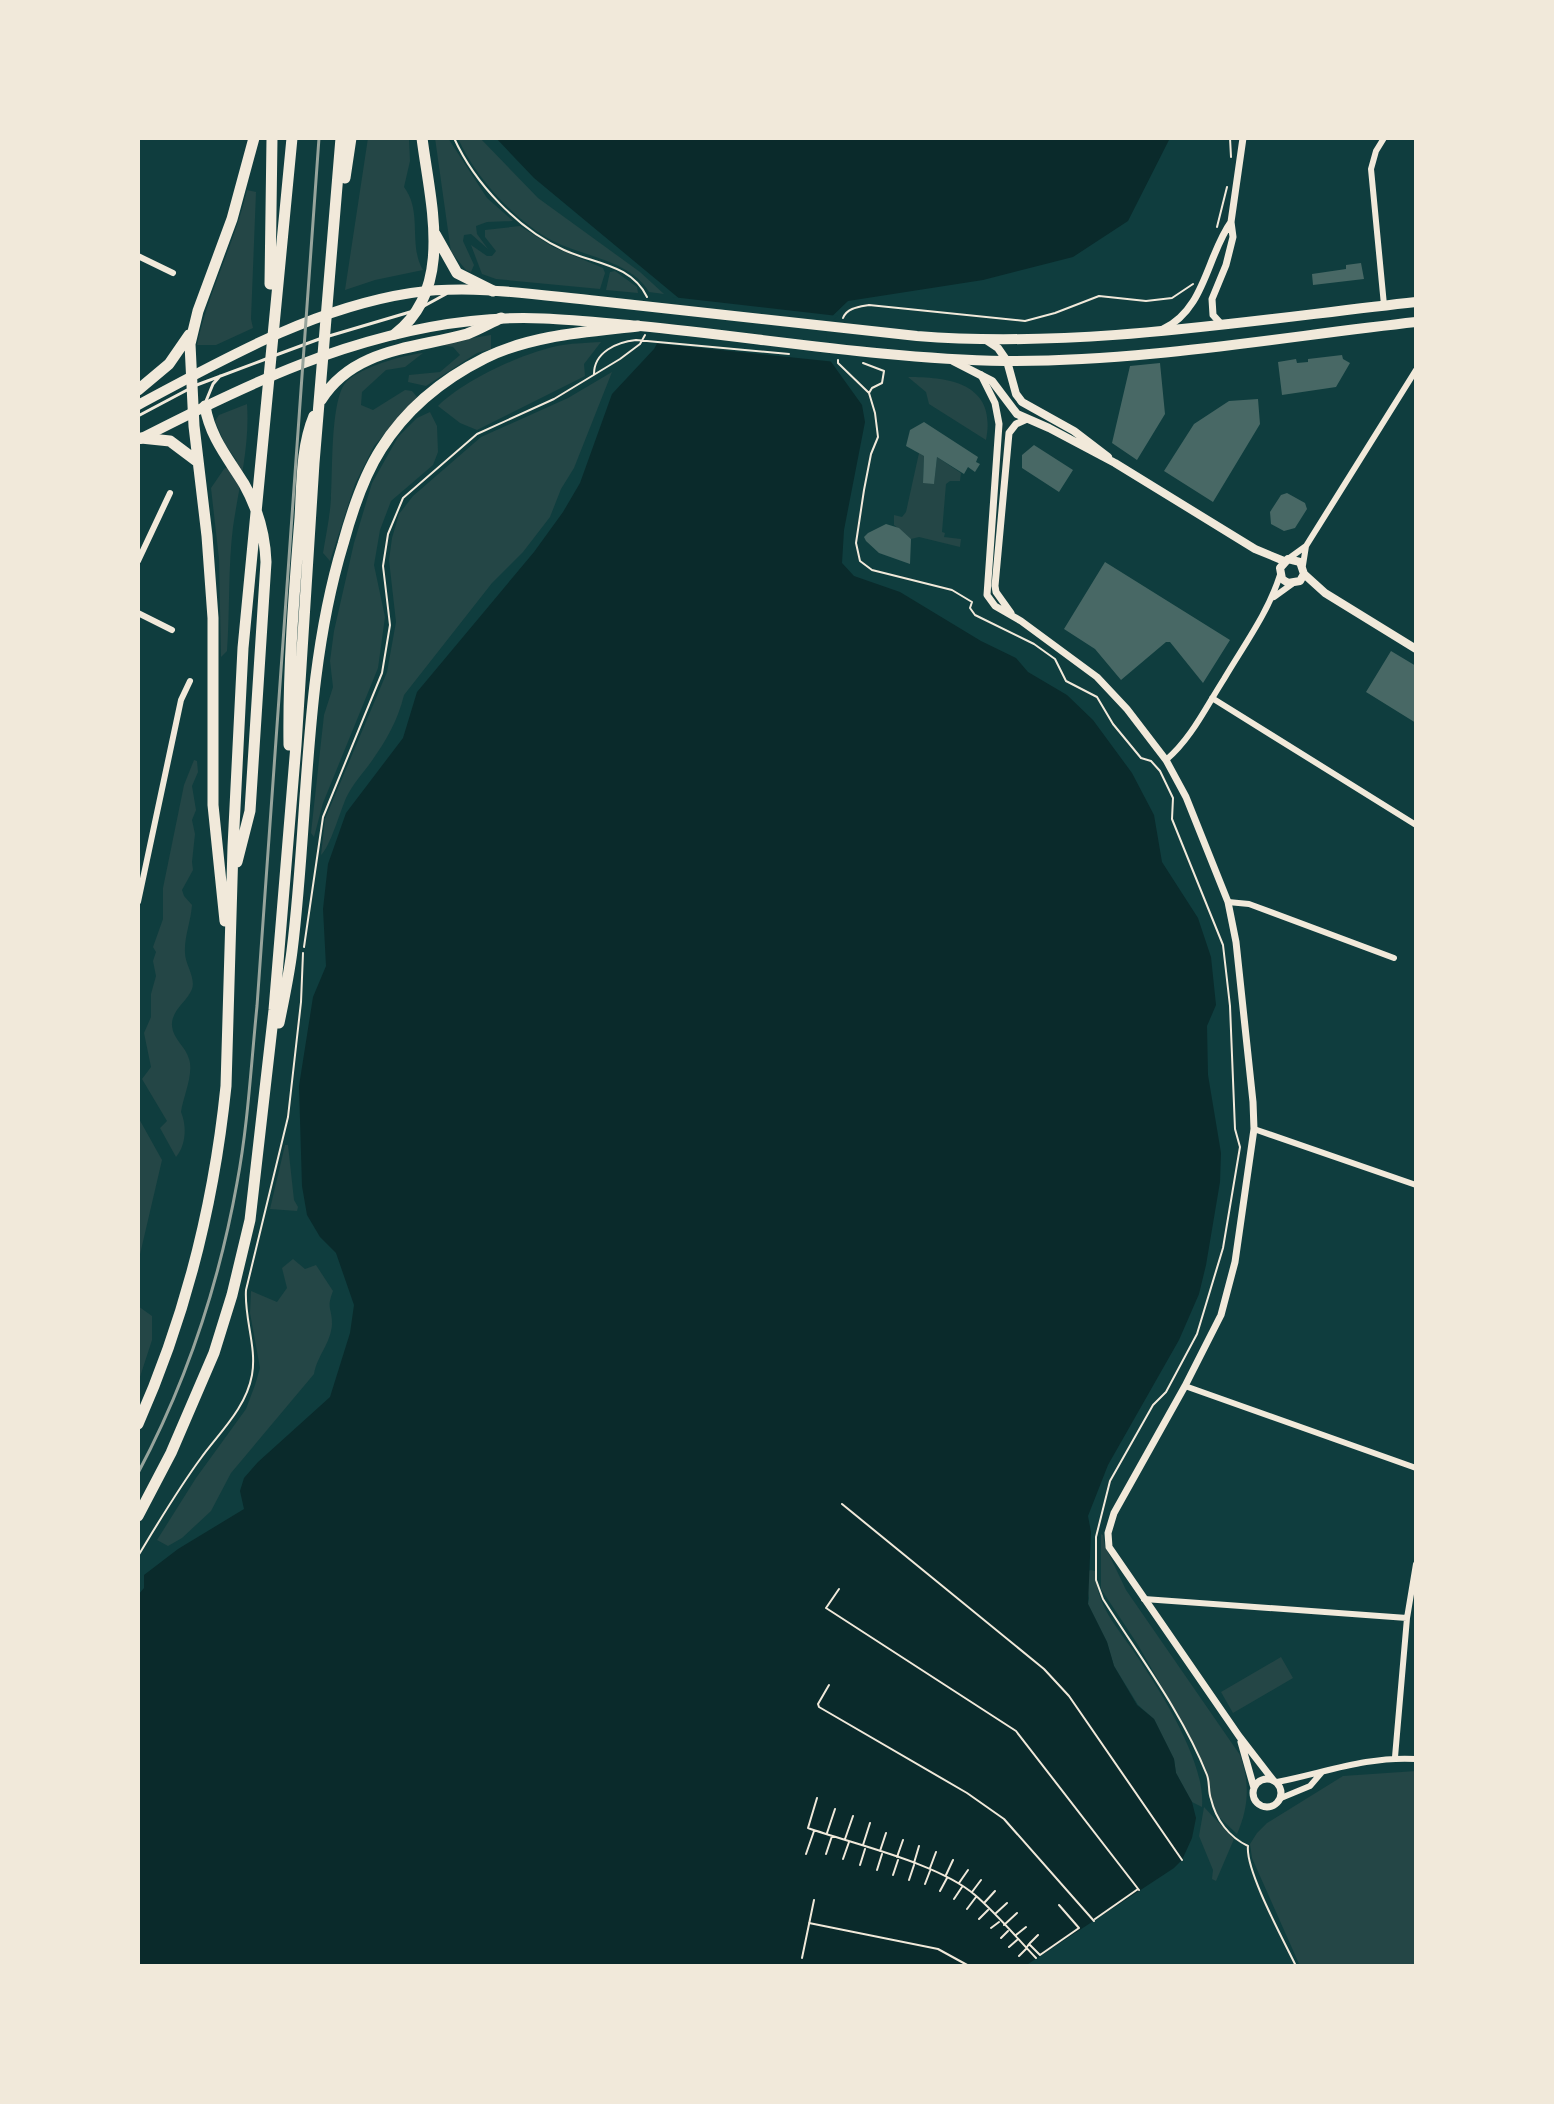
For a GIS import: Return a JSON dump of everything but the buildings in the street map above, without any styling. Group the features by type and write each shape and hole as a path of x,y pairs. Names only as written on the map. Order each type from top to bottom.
{"highway":[{"path":"138,390 171,361 192,330 232,219 254,138"},
{"path":"270,345 272,138"},
{"path":"138,1424 165,1360 188,1289 213,1178 226,1086 243,648 292,138"},
{"path":"138,1516 187,1419 223,1325 250,1220 264,1112 290,819 314,463 341,138"},
{"path":"331,269 351,138"},
{"path":"395,334 409,323 427,292 434,233 422,138"},
{"path":"434,233 457,273 493,291"},
{"path":"138,405 191,382 252,346 348,308 427,292 493,291 644,304 846,329 986,340 1159,331 1416,302"},
{"path":"139,439 251,383 343,348 395,334 501,318 549,317 843,354 1007,361 1090,358 1216,346 1416,322"},
{"path":"290,819 289,678 306,440 312,418 332,385 358,364 411,345 468,333 501,318"},
{"path":"264,1112 292,951 310,721 322,629 342,546 371,467 389,437 422,400 448,379 483,359 538,339 642,328"},
{"path":"192,330 193,412 213,618 213,805 230,969"},
{"path":"205,406 212,433 251,498 265,541 250,811 232,882"},
{"path":"139,439 170,441 198,462"}],"main road":[{"path":"986,340 998,348 1007,361 1016,394 1022,402 1074,431 1115,463"},
{"path":"944,358 981,375 996,386 1013,410 1027,419 1115,463 1255,549 1286,560 1297,560 1325,593"},
{"path":"1255,549 1285,582 1325,593 1416,649"},
{"path":"1280,573 1286,560"},
{"path":"1294,584 1304,570"}],"street":[{"path":"1222,325 1213,315 1211,304 1230,253 1233,237 1231,222 1243,138"},
{"path":"1384,138 1371,169 1384,305"},
{"path":"1159,331 1176,321 1191,304 1205,278 1221,234 1231,222"},
{"path":"138,256 173,273"},
{"path":"1286,560 1306,546 1416,370"},
{"path":"981,375 995,403 999,424 987,595 995,606 1097,677 1127,709 1166,760 1186,797 1228,902 1236,942 1254,1129 1235,1262 1221,1315 1126,1490 1110,1524 1109,1547 1239,1736 1275,1781 1281,1790 1281,1798"},
{"path":"1012,615 996,592 995,577 1009,433 1016,424 1027,419"},
{"path":"138,561 170,493"},
{"path":"1304,570 1306,546"},
{"path":"1166,760 1181,748 1274,597 1280,573"},
{"path":"1274,597 1294,584"},
{"path":"138,613 172,630"},
{"path":"138,902 181,700 190,681"},
{"path":"1212,698 1416,825"},
{"path":"1228,902 1249,904 1394,958"},
{"path":"1254,1129 1416,1185"},
{"path":"1185,1386 1416,1468"},
{"path":"1395,1757 1407,1618 1416,1564"},
{"path":"1143,1599 1407,1618"},
{"path":"1239,1736 1255,1800 1262,1806 1272,1806 1281,1798 1310,1786 1322,1772"},
{"path":"1254,1788 1262,1780 1275,1781 1322,1772 1361,1761 1395,1757 1416,1759"}],"lane":[{"path":"138,416 191,382 252,365 420,308 452,291"},
{"path":"205,406 213,384 223,374"}],"path":[{"path":"454,138 467,163 495,198 522,223 564,250 628,274 641,286 644,304"},
{"path":"1230,138 1230,166"},
{"path":"1215,235 1227,186"},
{"path":"1013,322 1035,319 1099,296 1146,301 1172,298 1197,280"},
{"path":"138,1556 178,1491 240,1407 252,1378 253,1355 245,1310 246,1290 288,1117 301,1002 303,949 323,817 382,673 388,649 390,625 383,566 388,534 403,498 477,434 554,399 595,375 640,344 642,328"},
{"path":"595,375 598,360 607,350 625,341 798,355"},
{"path":"828,358 843,354"},
{"path":"860,362 884,371 882,383 869,393 878,437 864,490 856,543 860,561 872,570 952,590 972,602 970,608 975,615 1034,644 1055,659 1066,681 1097,697 1113,724 1141,758 1151,761 1160,771 1173,798 1172,819 1223,945 1230,1006 1235,1129 1240,1147 1223,1248 1197,1334 1166,1392 1153,1405 1110,1481 1096,1537 1096,1580 1103,1599 1184,1728 1208,1778 1210,1798 1219,1819 1229,1833 1248,1846 1247,1855 1255,1876 1296,1966"},
{"path":"842,1504 1044,1669 1069,1696 1182,1860"},
{"path":"829,1685 819,1707 967,1793 1004,1819 1094,1920 1139,1889 1016,1731 826,1608 839,1589"},
{"path":"817,1798 808,1825 814,1830 898,1858 959,1883 976,1896 1036,1958"},
{"path":"826,1834 835,1809"},
{"path":"843,1859 853,1816"},
{"path":"860,1865 870,1823"},
{"path":"806,1854 814,1830"},
{"path":"877,1870 886,1833"},
{"path":"826,1854 832,1836"},
{"path":"893,1875 903,1840"},
{"path":"909,1880 919,1846"},
{"path":"925,1884 936,1852"},
{"path":"940,1891 953,1860"},
{"path":"959,1883 968,1870"},
{"path":"972,1893 981,1880"},
{"path":"954,1899 963,1886"},
{"path":"984,1904 995,1891"},
{"path":"967,1909 976,1896"},
{"path":"802,1958 814,1900"},
{"path":"994,1915 1007,1903"},
{"path":"1029,1944 1040,1955 1079,1928 1059,1905"},
{"path":"979,1919 989,1909"},
{"path":"1004,1925 1017,1913"},
{"path":"991,1928 1000,1921"},
{"path":"809,1923 938,1949 969,1966"},
{"path":"1009,1947 1026,1927"},
{"path":"1001,1938 1009,1930"},
{"path":"1019,1956 1038,1935"}],"shaded area":[{"path":"368,138 409,138 410,161 404,187 413,207 416,250 423,270 345,290"},
{"path":"435,138 448,138 487,198 513,221 487,222 476,226 477,234 488,249 471,234 464,235 463,241 474,265 471,272 451,252"},
{"path":"458,138 480,138 538,198 640,272 664,294 649,292 641,281 606,260 539,233 511,210 485,182"},
{"path":"496,138 1170,138 1128,221 1073,257 983,280 848,301 822,326 824,352 862,405 865,422 844,530 842,563 854,576 900,592 981,641 1016,658 1028,672 1067,695 1093,720 1132,773 1154,815 1162,862 1198,918 1211,957 1216,1005 1207,1026 1208,1075 1221,1153 1220,1182 1206,1265 1199,1294 1179,1340 1108,1465 1088,1516 1091,1532 1088,1604 1107,1642 1114,1666 1137,1705 1154,1719 1174,1759 1176,1773 1192,1802 1196,1818 1192,1838 1182,1860 1174,1868 1025,1966 138,1966 138,1595 144,1588 144,1575 178,1549 244,1509 240,1491 244,1478 330,1397 350,1333 354,1305 336,1253 320,1237 307,1215 302,1186 299,1086 313,997 326,966 323,909 328,864 346,813 403,738 417,692 534,552 563,512 580,483 612,394 654,349 681,300 534,178"},
{"path":"247,190 256,192 253,328 216,345 197,345 236,229"},
{"path":"520,226 553,247 603,268 605,273 600,289 496,279 482,274 471,245 492,256 496,251 485,237 485,230"},
{"path":"615,271 637,287 638,293 606,290 610,272"},
{"path":"491,335 491,349 477,353 426,386 408,382 409,375 440,372 460,355 453,347 436,344"},
{"path":"601,342 584,364 585,376 477,430 460,423 438,406 463,386 514,360 548,348"},
{"path":"423,353 405,367 386,370 362,392 361,405 373,410 405,390 412,391 417,397 374,446 355,484 330,561 323,553 330,505 335,418 342,390 347,381 372,367"},
{"path":"612,372 574,468 561,489 550,517 523,552 492,583 404,695 391,730 348,793 321,855 325,819 387,672 396,622 389,560 399,514 413,496 481,437 568,398"},
{"path":"908,377 954,382 977,395 988,421 986,440 929,404 926,392"},
{"path":"247,404 245,451 231,542 227,651 221,657 219,559 211,488 224,469 237,461 215,421 219,415"},
{"path":"430,412 437,426 438,452 433,465 391,501 380,530 374,565 385,617 378,668 323,803 314,837 311,833 324,715 333,687 330,661 334,631 354,543 372,483 398,437 417,418"},
{"path":"919,453 924,456 923,483 934,483 937,457 961,473 960,481 946,484 942,532 945,533 944,537 961,539 960,547 919,537 911,539 894,525 894,515 902,517 906,512"},
{"path":"194,760 197,761 198,772 192,786 196,810 192,820 195,834 193,870 182,890 192,905 185,953 193,985 172,1020 175,1035 190,1065 181,1112 184,1141 176,1157 160,1128 167,1121 142,1079 151,1067 144,1033 151,1017 151,994 156,976 153,961 156,952 153,947 163,919 163,888 184,785"},
{"path":"138,1117 162,1160 138,1263"},
{"path":"285,1145 288,1145 297,1211 270,1209"},
{"path":"293,1259 305,1269 316,1265 333,1291 331,1331 314,1374 231,1473 211,1511 182,1538 168,1546 157,1540 196,1478 246,1409 255,1385 260,1368 250,1313 251,1291 277,1302 287,1288 282,1268"},
{"path":"138,1306 152,1316 152,1340 138,1383"},
{"path":"1101,1534 1126,1590 1240,1755 1247,1794 1237,1834 1219,1817 1208,1794 1206,1769 1189,1734 1138,1645 1101,1589"},
{"path":"1095,1571 1099,1594 1108,1614 1156,1686 1189,1748 1197,1769 1202,1807 1192,1802 1176,1773 1174,1759 1154,1719 1138,1705 1114,1666 1107,1642 1088,1604 1083,1572"},
{"path":"1281,1657 1293,1678 1233,1713 1221,1692"},
{"path":"1416,1771 1416,1966 1300,1966 1252,1858 1250,1844 1267,1823 1343,1776"},
{"path":"1204,1807 1234,1839 1216,1881 1212,1879 1213,1870 1199,1836"}],"pier":[{"path":"672,297 838,316 826,327 828,351 836,362 652,343 676,301"}],"railway":[{"path":"138,1473 171,1404 199,1332 230,1220 244,1139 257,1006 319,138"}]}
